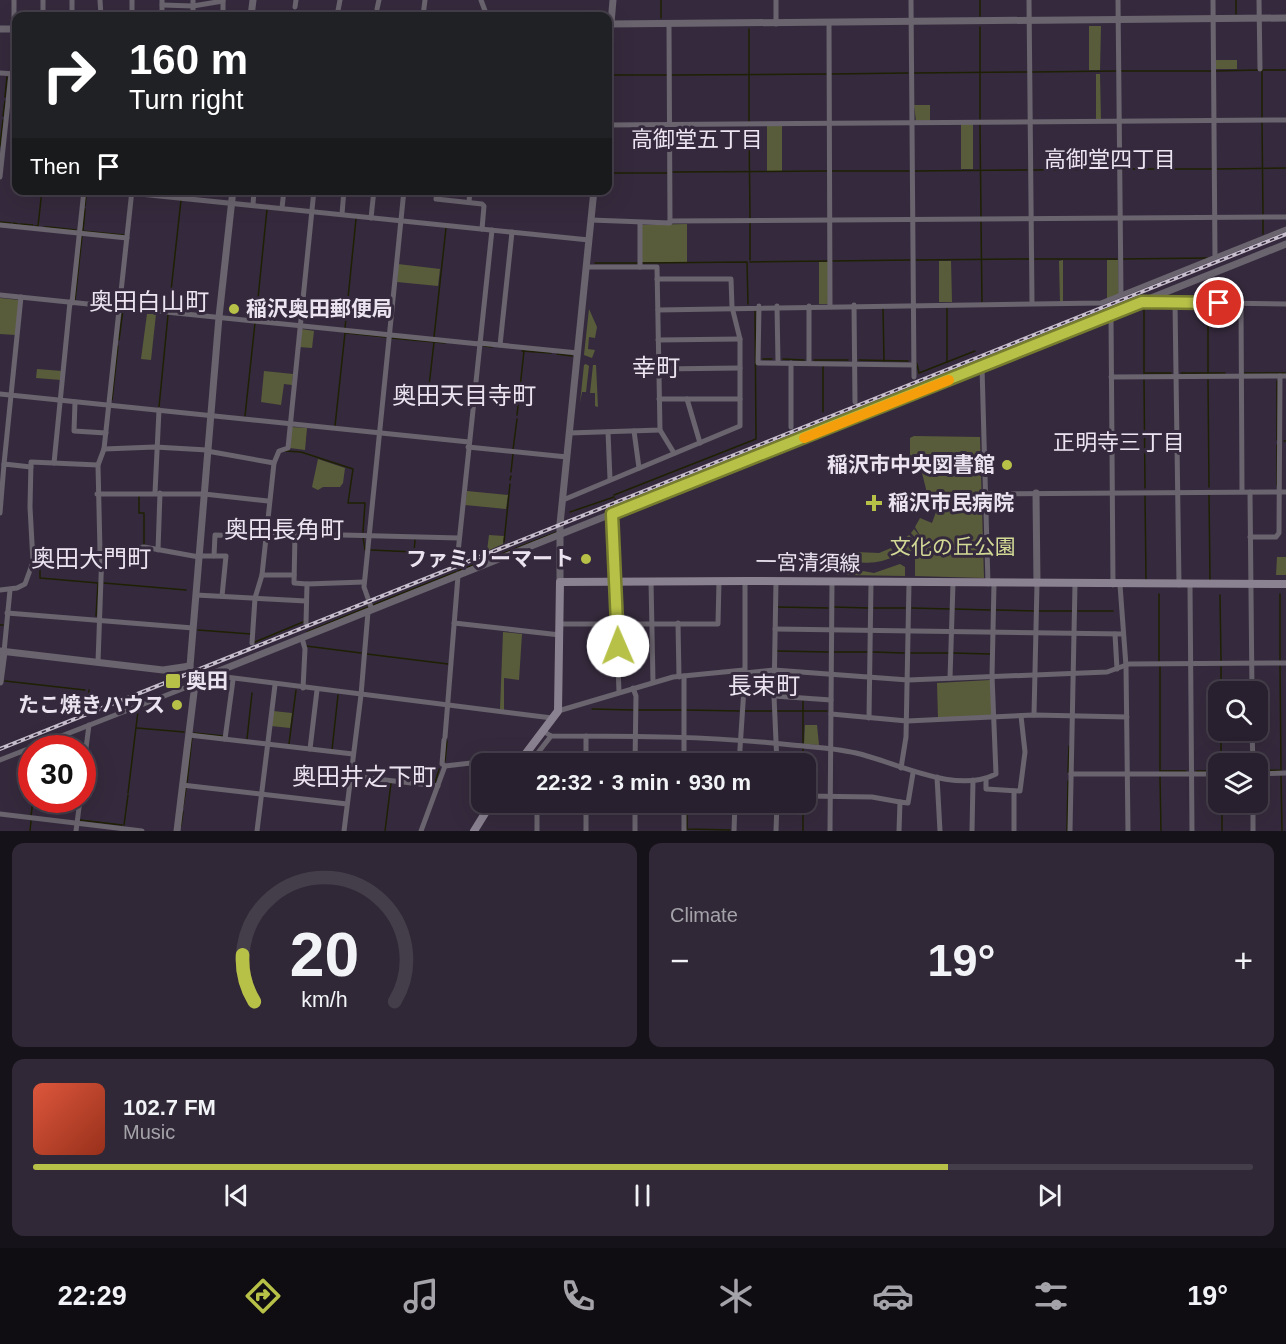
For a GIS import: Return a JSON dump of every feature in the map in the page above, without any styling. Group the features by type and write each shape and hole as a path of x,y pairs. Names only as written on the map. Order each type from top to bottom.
{"main road":[{"name":"一宮清須線","path":"560,582 745,580 1075,585 1286,584"},
{"path":"526,753 558,711 560,582"},
{"path":"474,831 485,813"}],"street":[{"path":"162,3 223,0"},
{"path":"376,9 379,0"},
{"path":"776,0 776,24"},
{"path":"911,0 914,377"},
{"path":"1029,0 1032,303"},
{"path":"1118,0 1121,295"},
{"path":"1213,0 1215,257"},
{"path":"1259,0 1260,69"},
{"path":"612,24 1286,18"},
{"path":"829,23 830,305"},
{"path":"669,25 670,221"},
{"path":"0,177 12,89"},
{"path":"612,125 1286,120"},
{"path":"54,463 84,195"},
{"path":"98,662 101,551 97,494 98,465 104,449 106,433 132,195"},
{"path":"159,195 589,240"},
{"path":"177,831 197,681 190,666 210,416 233,195"},
{"path":"253,205 254,195"},
{"path":"282,208 283,195"},
{"path":"252,643 255,598 262,575 268,501 274,464 279,451 288,448 314,195"},
{"path":"342,214 344,195"},
{"path":"371,218 373,195"},
{"path":"344,831 370,611 364,582 404,195"},
{"path":"436,195 436,199 484,206 482,229"},
{"path":"469,202 470,195"},
{"path":"560,582 560,534 594,195"},
{"path":"591,220 640,223 1286,217"},
{"path":"640,223 640,267"},
{"path":"0,225 127,238"},
{"path":"658,310 759,306 1101,303 1286,229"},
{"path":"457,562 492,230"},
{"path":"500,345 512,232"},
{"path":"0,760 1286,243"},
{"path":"586,267 657,267 660,430 674,453"},
{"path":"563,500 740,426 740,339 732,307 731,279 657,279"},
{"path":"0,295 578,353"},
{"path":"0,513 1,483 21,297"},
{"path":"1142,302 1286,304"},
{"path":"1175,303 1179,585"},
{"path":"1241,303 1242,491"},
{"path":"854,305 855,402"},
{"path":"759,306 758,363 914,365"},
{"path":"777,306 778,362"},
{"path":"809,306 809,363"},
{"path":"1111,315 1112,493 1116,585 1126,666 1128,831"},
{"path":"658,340 740,339"},
{"path":"791,363 791,427"},
{"path":"543,731 551,736 742,739 830,749 873,757 913,773 937,777 973,780 986,779 996,774 992,676 993,633 982,367"},
{"path":"659,369 740,368"},
{"path":"1111,377 1283,376 1283,492 1280,532 1276,537 1251,537"},
{"path":"0,394 379,433 567,457"},
{"path":"659,399 740,399"},
{"path":"687,399 700,443"},
{"path":"75,402 74,430 106,433"},
{"path":"158,550 155,447 159,410"},
{"path":"569,433 660,430"},
{"path":"634,431 639,468"},
{"path":"608,432 610,479"},
{"path":"104,449 155,447 207,450 274,464"},
{"path":"0,590 10,590 25,584 33,562 31,462 98,465"},
{"path":"4,464 31,467"},
{"path":"1250,492 1252,681"},
{"path":"986,494 1283,492"},
{"path":"1034,716 1037,584 1036,493"},
{"path":"97,494 204,494 268,501"},
{"path":"612,514 619,692"},
{"path":"295,534 294,583 364,582"},
{"path":"214,556 215,535 369,534 459,538"},
{"path":"33,562 144,547 199,556 226,556 222,596"},
{"path":"262,575 294,575"},
{"path":"445,766 442,764 458,576"},
{"path":"740,753 745,580"},
{"path":"651,581 652,682"},
{"path":"560,624 718,624 719,581"},
{"path":"776,581 774,696 777,753"},
{"path":"830,831 832,582"},
{"path":"869,718 871,582"},
{"path":"901,768 907,721 909,583"},
{"path":"950,678 953,583"},
{"path":"306,623 307,584"},
{"path":"1070,831 1075,585"},
{"path":"1190,585 1192,831"},
{"path":"0,682 10,590"},
{"path":"196,595 306,601"},
{"path":"7,613 193,628"},
{"path":"454,623 560,635"},
{"path":"678,624 684,753"},
{"path":"775,629 1123,634"},
{"path":"1115,634 1118,669"},
{"path":"302,638 305,649 303,688"},
{"path":"2,651 163,670 190,666"},
{"path":"558,711 652,682 681,676 744,671 774,670 908,680 1107,672 1126,666 1286,663"},
{"path":"210,675 233,680 552,718"},
{"path":"225,739 233,680"},
{"path":"257,831 275,685"},
{"path":"633,688 636,696 635,753"},
{"path":"310,749 317,690"},
{"path":"774,696 831,700"},
{"path":"831,714 907,721 1021,716 1126,717"},
{"path":"986,779 986,789 1020,791 1024,752 1021,716"},
{"path":"88,735 89,725"},
{"path":"189,735 352,754"},
{"path":"538,753 551,736"},
{"path":"586,736 586,753"},
{"path":"445,766 471,764"},
{"path":"421,831 445,766"},
{"path":"816,796 872,797 908,803 913,773"},
{"path":"1268,774 1286,773"},
{"path":"1071,774 1208,774"},
{"path":"350,776 438,786"},
{"path":"937,777 940,831"},
{"path":"972,831 973,780"},
{"path":"183,785 347,804"},
{"path":"1014,792 1014,831"},
{"path":"899,831 900,802"},
{"path":"76,831 78,813"},
{"path":"537,813 537,831"},
{"path":"586,813 586,831"},
{"path":"635,813 635,831"},
{"path":"684,813 684,831"},
{"path":"734,831 735,813"},
{"path":"776,831 777,813"},
{"path":"1253,813 1253,831"},
{"path":"0,814 142,831"}],"green space":[{"path":"1089,26 1101,26 1100,70 1089,70"},
{"path":"1216,60 1237,60 1237,69 1216,69"},
{"path":"1096,74 1100,74 1101,120 1096,120"},
{"path":"914,105 930,105 930,121 916,121"},
{"path":"961,124 973,124 973,169 961,169"},
{"path":"767,125 782,125 782,171 767,171"},
{"path":"687,224 687,262 641,262 641,225"},
{"path":"1063,260 1063,302 1060,302 1059,261"},
{"path":"1107,260 1118,260 1119,294 1107,299"},
{"path":"939,261 951,261 952,302 939,302"},
{"path":"819,262 829,262 828,304 819,304"},
{"path":"398,264 440,269 438,286 397,282"},
{"path":"0,298 19,300 16,335 0,334"},
{"path":"589,309 597,327 595,338 589,337 588,349 595,350 592,358 584,355"},
{"path":"147,314 156,314 151,360 141,359"},
{"path":"301,329 314,331 312,348 299,347"},
{"path":"584,365 589,366 586,392 582,392 580,403"},
{"path":"593,365 596,365 598,407 595,406 595,393 590,393"},
{"path":"37,369 62,371 61,380 36,378"},
{"path":"264,371 293,374 292,385 284,384 281,405 261,402"},
{"path":"291,427 307,428 305,450 290,448"},
{"name":"文化の丘公園","path":"914,436 980,437 984,578 915,576 915,548 905,556 898,556 894,547 909,535 918,544 919,542 911,533 914,529 922,539 915,527 920,518 932,523 936,512 923,511 926,489 922,473 929,469 929,461 928,458 920,463 923,452 917,464 910,455 910,438"},
{"path":"318,459 345,468 343,483 340,487 323,487 318,490 312,487"},
{"path":"467,491 508,495 506,509 465,505"},
{"path":"489,535 504,536 503,544 487,551"},
{"path":"891,548 896,556 886,560 865,563 855,561 855,552 879,553"},
{"path":"1277,557 1286,557 1286,575 1276,575"},
{"path":"900,564 905,567 905,576 847,575 852,569 874,573"},
{"path":"503,632 522,634 519,680 504,678 504,710 500,709"},
{"path":"990,680 992,715 938,718 937,683"},
{"path":"273,711 292,713 290,728 271,726"},
{"path":"805,725 817,725 819,745 804,744"}],"waterway":[{"path":"661,0 661,18"},
{"path":"980,0 980,16"},
{"path":"1236,0 1236,14"},
{"path":"980,27 980,119"},
{"path":"749,29 749,121"},
{"path":"1216,71 1258,70"},
{"path":"1263,70 1286,70"},
{"path":"1032,72 1116,71"},
{"path":"1120,71 1211,71"},
{"path":"1262,71 1262,117"},
{"path":"914,73 1028,72"},
{"path":"832,74 908,73"},
{"path":"672,75 826,74"},
{"path":"612,75 667,75"},
{"path":"5,97 7,77"},
{"path":"3,116 5,101"},
{"path":"0,146 3,120"},
{"path":"1262,123 1263,214"},
{"path":"980,125 981,217"},
{"path":"749,127 750,218"},
{"path":"1216,169 1286,168"},
{"path":"1032,170 1116,169"},
{"path":"1121,169 1212,169"},
{"path":"915,171 1027,170"},
{"path":"673,172 827,171"},
{"path":"832,171 909,171"},
{"path":"612,173 667,173"},
{"path":"38,226 41,195"},
{"path":"85,206 86,196"},
{"path":"169,309 181,200"},
{"path":"83,231 85,209"},
{"path":"256,318 267,209"},
{"path":"345,328 356,219"},
{"path":"1263,219 1263,234"},
{"path":"0,222 11,223"},
{"path":"981,222 982,302"},
{"path":"13,223 18,224"},
{"path":"750,223 750,260"},
{"path":"20,224 33,225"},
{"path":"49,227 76,230"},
{"path":"434,337 446,228"},
{"path":"82,231 124,235"},
{"path":"75,300 82,236"},
{"path":"1122,259 1207,258"},
{"path":"916,260 1029,259"},
{"path":"1035,259 1117,259"},
{"path":"833,261 910,260"},
{"path":"750,262 828,261"},
{"path":"643,263 747,262 748,304"},
{"path":"595,263 637,263"},
{"path":"1144,305 1144,374"},
{"path":"1208,306 1208,373"},
{"path":"947,307 947,362"},
{"path":"883,308 884,361"},
{"path":"119,340 123,310"},
{"path":"614,495 756,439 755,310"},
{"path":"159,407 168,315"},
{"path":"245,416 255,323"},
{"path":"335,426 345,333"},
{"path":"346,333 386,337"},
{"path":"391,338 445,343"},
{"path":"428,395 434,342"},
{"path":"112,400 118,346"},
{"path":"484,346 492,347"},
{"path":"522,351 551,353"},
{"path":"517,415 524,351"},
{"path":"917,364 919,373 975,351"},
{"path":"557,354 572,356"},
{"path":"763,359 772,359"},
{"path":"783,359 804,360"},
{"path":"814,360 848,360"},
{"path":"859,360 908,361"},
{"path":"823,365 823,412"},
{"path":"1145,373 1171,373"},
{"path":"1181,373 1225,373"},
{"path":"1243,373 1286,373"},
{"path":"1144,380 1145,488"},
{"path":"1208,380 1209,487"},
{"path":"1277,381 1277,440"},
{"path":"513,450 517,419"},
{"path":"1277,445 1277,485"},
{"path":"285,451 301,452 353,469 348,503 365,503 363,532"},
{"path":"511,472 513,454"},
{"path":"510,480 511,476"},
{"path":"504,542 510,484"},
{"path":"139,495 139,513 144,513 144,545"},
{"path":"1209,495 1210,580"},
{"path":"1145,496 1146,579"},
{"path":"570,512 614,497"},
{"path":"615,499 615,508"},
{"path":"458,571 557,532"},
{"path":"363,537 365,550"},
{"path":"371,550 414,552 415,540"},
{"path":"40,563 40,578 98,583 96,616"},
{"path":"373,605 456,572"},
{"path":"104,583 186,590"},
{"path":"1159,594 1159,661"},
{"path":"1280,594 1280,660"},
{"path":"1220,595 1221,661"},
{"path":"307,632 368,607"},
{"path":"778,607 828,608"},
{"path":"834,607 868,608"},
{"path":"874,608 905,608"},
{"path":"912,608 950,609"},
{"path":"955,609 990,610"},
{"path":"996,610 1034,611"},
{"path":"1039,611 1072,611"},
{"path":"1078,611 1113,611"},
{"path":"255,642 303,622"},
{"path":"198,630 251,634"},
{"path":"306,646 361,653"},
{"path":"777,651 828,652"},
{"path":"834,652 868,652"},
{"path":"873,652 904,653"},
{"path":"911,653 949,653"},
{"path":"953,653 990,654"},
{"path":"367,654 448,664"},
{"path":"1268,771 1281,770 1280,666"},
{"path":"1160,667 1160,771 1186,771"},
{"path":"1221,667 1221,681"},
{"path":"5,681 85,690"},
{"path":"89,690 87,709 89,710"},
{"path":"289,744 296,690"},
{"path":"247,739 252,693"},
{"path":"332,750 338,695"},
{"path":"803,701 803,743"},
{"path":"592,709 633,710"},
{"path":"638,710 683,710"},
{"path":"687,710 739,711"},
{"path":"128,793 138,711 130,713"},
{"path":"745,711 773,711"},
{"path":"777,711 827,711"},
{"path":"137,728 184,732"},
{"path":"194,733 223,736"},
{"path":"187,783 192,737"},
{"path":"445,761 447,741"},
{"path":"1221,741 1221,753"},
{"path":"1068,772 1069,746"},
{"path":"435,783 439,769"},
{"path":"1196,771 1208,771"},
{"path":"1281,776 1282,831"},
{"path":"1160,777 1161,831"},
{"path":"1067,831 1068,781"},
{"path":"385,831 391,783"},
{"path":"183,807 186,788"},
{"path":"124,825 128,795"},
{"path":"181,826 183,812"},
{"path":"687,813 687,829 730,830"},
{"path":"803,813 803,831"},
{"path":"1222,813 1222,831"},
{"path":"80,820 122,825"},
{"path":"30,831 31,821"}],"railway":[{"path":"0,749 1286,234"}],"slow traffic":[{"path":"804,438 949,380"}],"place":[{"name":"稲沢奥田郵便局","path":"234,309"},
{"name":"稲沢市中央図書館","path":"1007,465"},
{"name":"稲沢市民病院","path":"874,503"},
{"name":"ファミリーマート","path":"586,559"},
{"name":"奥田","path":"173,681"},
{"name":"たこ焼きハウス","path":"177,705"}],"district":[{"name":"高御堂五丁目","path":"697,139"},
{"name":"高御堂四丁目","path":"1110,159"},
{"name":"奥田白山町","path":"149,302"},
{"name":"幸町","path":"656,368"},
{"name":"奥田天目寺町","path":"464,396"},
{"name":"正明寺三丁目","path":"1119,442"},
{"name":"奥田長角町","path":"284,530"},
{"name":"奥田大門町","path":"91,559"},
{"name":"長束町","path":"764,686"},
{"name":"奥田井之下町","path":"364,777"}],"route":[{"path":"618,646 612,514 1142,302 1219,303"}]}
